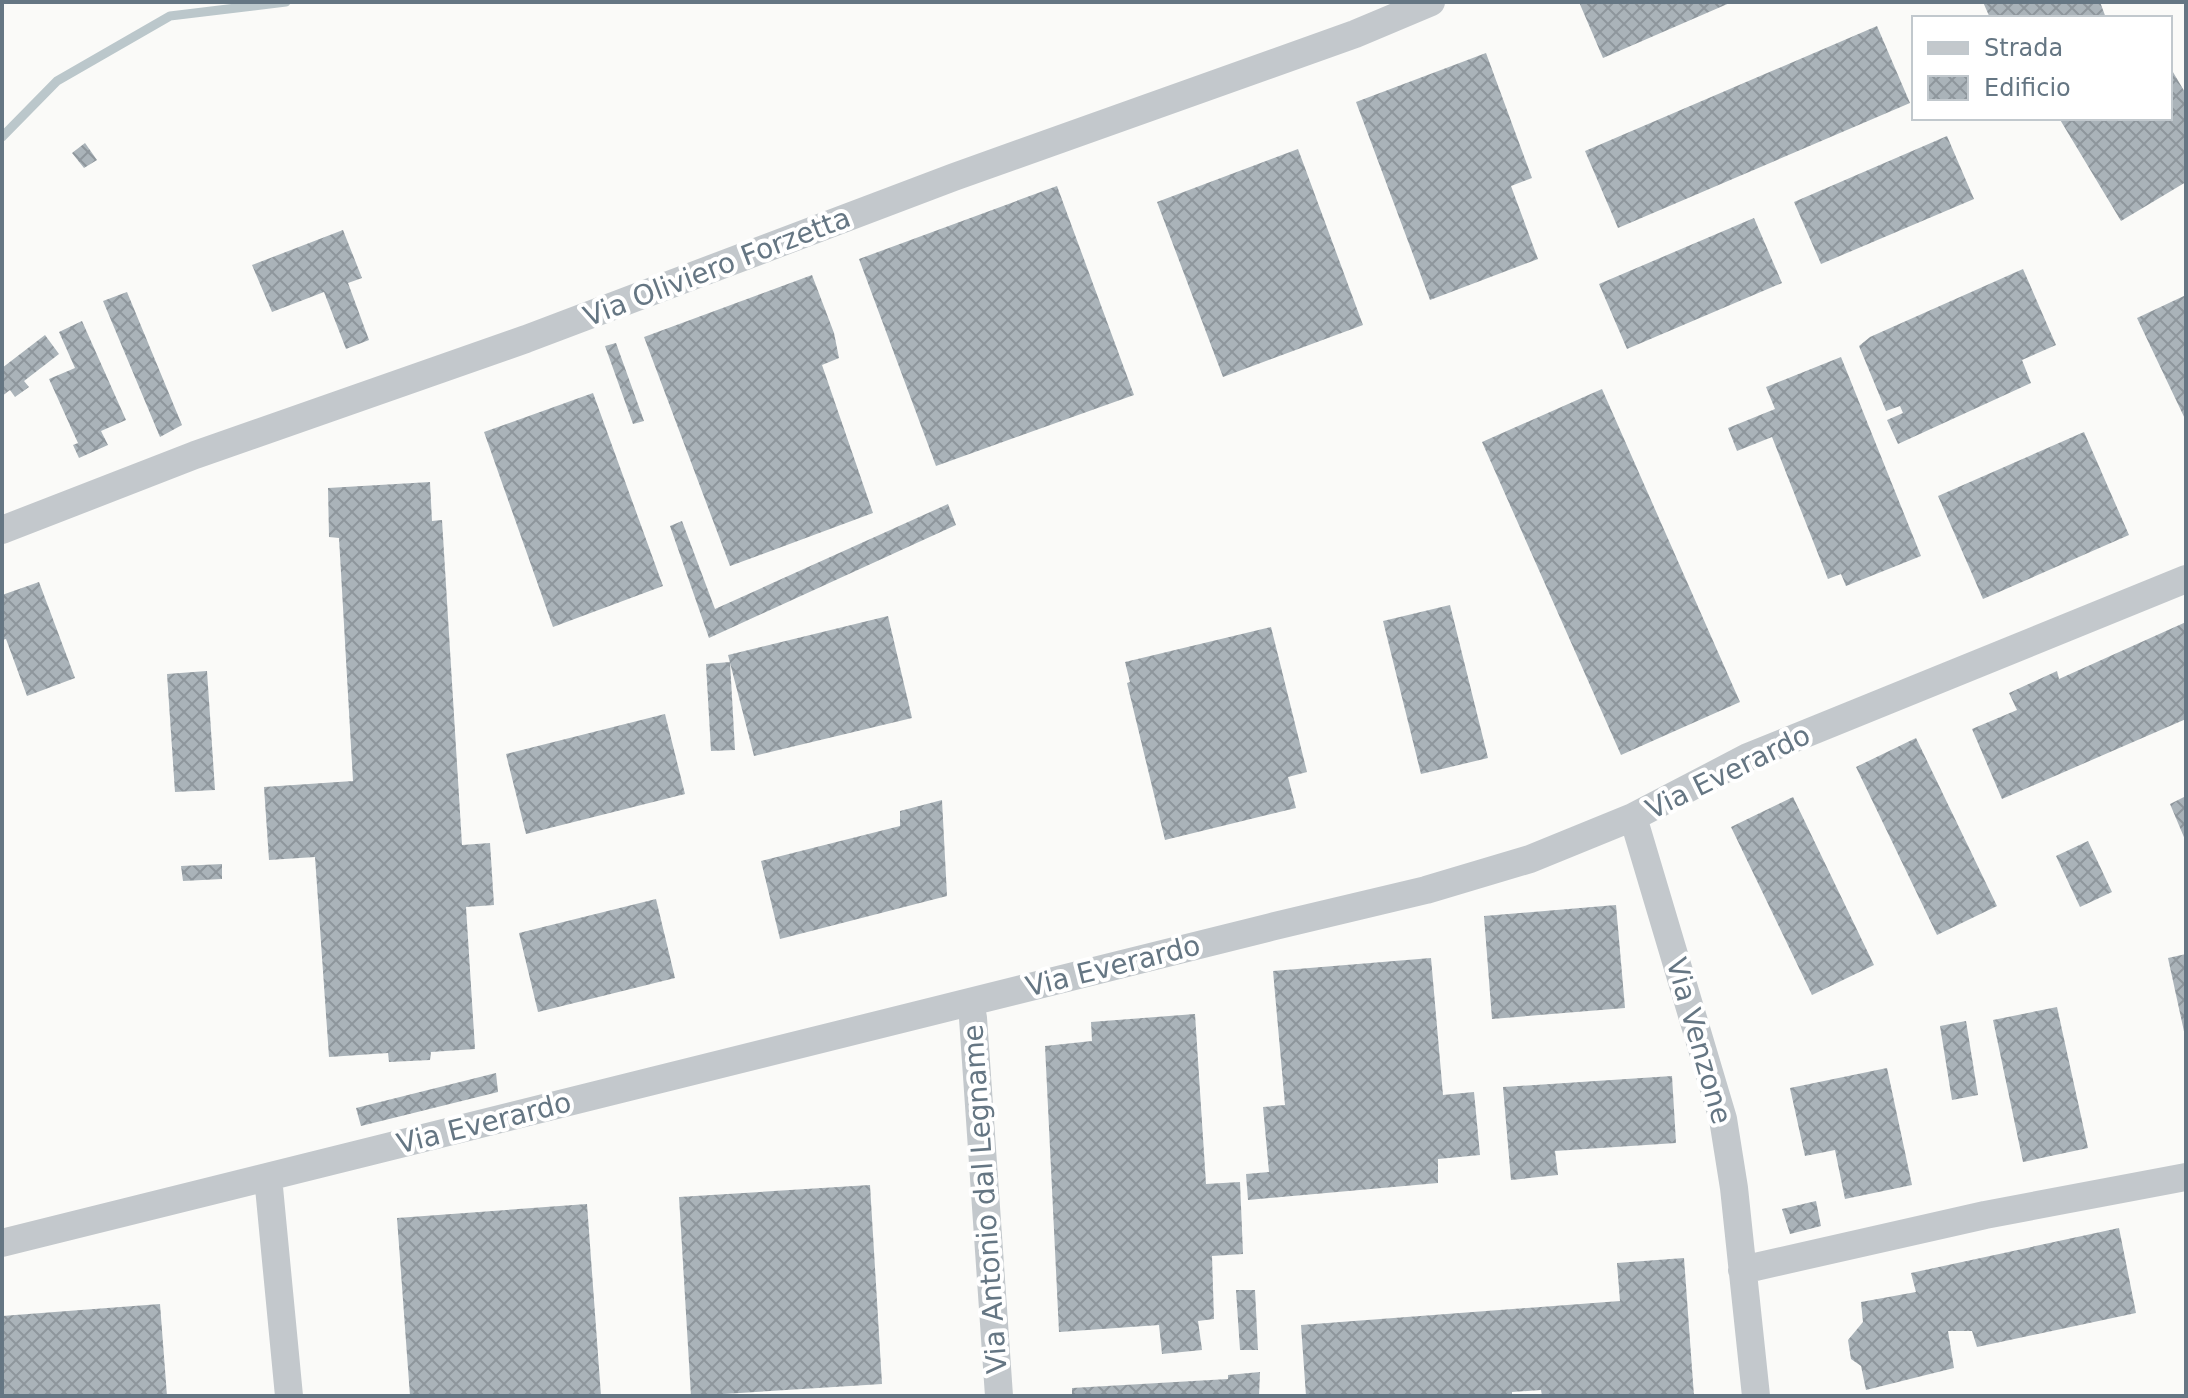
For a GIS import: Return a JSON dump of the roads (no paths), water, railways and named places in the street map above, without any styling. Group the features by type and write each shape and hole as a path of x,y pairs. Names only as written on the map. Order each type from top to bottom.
{"street":[{"name":"Via Oliviero Forzetta","path":"2,530 195,455 526,339 954,177 1355,34 1431,2"},
{"name":"Via Everardo","path":"2,1243 1426,890 1530,859 1633,817 1748,757 2186,579"},
{"name":"Via Venzone","path":"1633,817 1723,1119 1734,1188 1756,1396"},
{"name":"Via Antonio dal Legname","path":"970,1002 999,1396"},
{"path":"268,1177 289,1396"},
{"path":"1742,1270 1985,1215 2186,1177"}],"waterway":[{"path":"2,137 57,81 170,16 286,2"}]}
